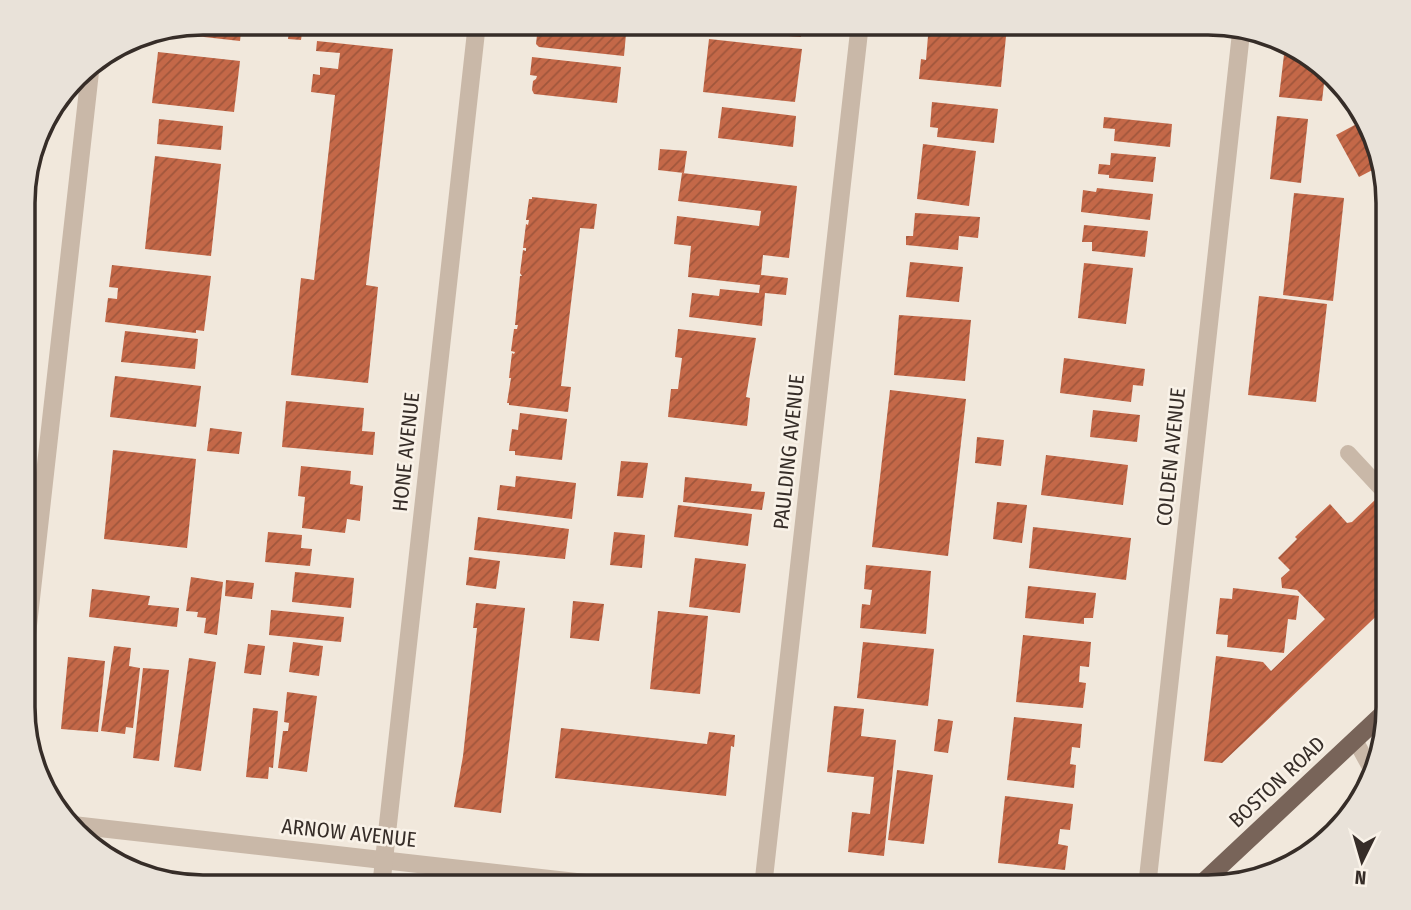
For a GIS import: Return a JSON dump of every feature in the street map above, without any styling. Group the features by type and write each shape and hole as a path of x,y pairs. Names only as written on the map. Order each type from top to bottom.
{"main road":[{"name":"BOSTON ROAD","path":"1211,875 1376,721"}],"street":[{"name":"HONE AVENUE","path":"382,875 476,35"},
{"name":"PAULDING AVENUE","path":"764,875 859,35"},
{"name":"COLDEN AVENUE","path":"1148,875 1240,38"},
{"path":"35,563 89,80"},
{"name":"ARNOW AVENUE","path":"84,826 516,875"}],"lane":[{"path":"1348,453 1376,483"},
{"path":"1355,740 1367,761"}],"building":[{"path":"241,35 240,41 191,36"},
{"path":"289,35 302,35 301,40 288,39"},
{"path":"537,35 626,35 624,56 539,47 536,44"},
{"path":"1006,35 1001,87 919,79 921,59 926,60 928,36 924,36"},
{"path":"709,39 802,49 795,102 703,92"},
{"path":"317,41 393,49 366,285 378,287 368,383 291,375 301,278 314,280 335,95 311,92 313,74 320,75 320,67 338,69 340,53 316,51"},
{"path":"158,52 240,61 234,112 152,103"},
{"path":"1284,53 1324,82 1322,101 1279,97"},
{"path":"532,57 621,67 617,103 534,94 533,81 537,76 530,75"},
{"path":"932,102 998,109 994,143 937,137 938,128 930,127"},
{"path":"722,107 796,116 793,147 718,138"},
{"path":"1277,116 1308,119 1301,183 1270,179"},
{"path":"1104,117 1172,124 1170,147 1114,141 1115,129 1103,128"},
{"path":"159,119 223,126 221,150 157,144"},
{"path":"1356,124 1373,170 1359,177 1336,135"},
{"path":"923,144 976,151 969,206 917,199"},
{"path":"660,149 687,151 684,173 658,170"},
{"path":"1111,153 1156,157 1153,182 1109,178 1109,175 1098,174 1099,164 1110,165"},
{"path":"155,156 221,164 211,256 145,249"},
{"path":"682,173 797,186 789,258 763,255 761,275 788,278 786,295 765,293 762,326 689,317 692,293 719,296 720,289 759,293 760,285 688,277 691,246 674,244 677,216 759,226 761,211 678,201"},
{"path":"1097,188 1153,194 1150,220 1081,212 1083,190 1096,192"},
{"path":"1294,193 1344,198 1333,301 1283,295"},
{"path":"532,197 597,204 594,229 580,228 561,386 571,387 568,412 507,403 512,353 515,352 511,351 514,329 517,329 518,325 515,325 522,276 520,273 523,250 526,251 526,248 523,248 529,220 526,220 529,199"},
{"path":"915,213 980,217 978,238 959,236 958,250 906,245 906,236 913,236"},
{"path":"1084,225 1148,231 1145,257 1092,251 1092,242 1082,242"},
{"path":"910,262 963,267 959,302 906,297"},
{"path":"1084,263 1133,268 1126,324 1078,318"},
{"path":"112,265 211,276 204,331 196,330 196,333 105,322 108,298 117,299 118,288 109,287"},
{"path":"1259,296 1327,304 1316,402 1248,395"},
{"path":"899,315 971,320 965,381 894,375"},
{"path":"678,329 756,338 746,397 750,398 747,426 668,417 671,389 678,389 682,358 675,357"},
{"path":"125,331 198,339 195,369 121,362"},
{"path":"1064,358 1145,369 1143,386 1133,385 1131,402 1060,393"},
{"path":"115,376 201,386 196,427 110,417"},
{"path":"890,390 966,399 948,556 872,547"},
{"path":"286,401 364,408 362,431 375,432 373,455 282,447"},
{"path":"1093,410 1140,415 1137,442 1090,437"},
{"path":"520,413 567,419 562,460 515,455 515,451 509,451 512,429 518,430"},
{"path":"210,428 242,432 239,454 207,451"},
{"path":"977,437 1004,440 1001,466 975,463"},
{"path":"113,450 196,459 187,548 104,539"},
{"path":"1046,455 1128,465 1123,505 1041,495"},
{"path":"621,461 648,463 643,498 617,496"},
{"path":"301,466 351,471 350,484 363,486 360,521 347,519 345,533 302,528 305,497 298,496"},
{"path":"516,476 576,483 572,519 497,510 500,485 515,487"},
{"path":"685,477 752,484 751,491 765,492 762,510 683,502"},
{"path":"1376,499 1376,616 1222,763 1204,761 1216,656 1263,662 1271,671 1325,619 1297,590 1282,588 1281,578 1290,570 1278,558 1297,539 1295,537 1330,504 1347,523 1352,522"},
{"path":"997,502 1027,505 1022,543 993,539"},
{"path":"678,505 752,514 748,546 674,537"},
{"path":"478,517 569,529 565,559 474,550"},
{"path":"1033,527 1131,538 1126,580 1029,568"},
{"path":"268,532 302,535 301,548 312,549 310,566 265,562"},
{"path":"614,532 645,535 642,568 610,565"},
{"path":"469,557 500,561 496,589 466,585"},
{"path":"695,558 746,564 740,613 689,607"},
{"path":"866,565 931,571 926,634 860,628 862,604 870,605 872,590 864,589"},
{"path":"295,572 354,578 351,608 292,602"},
{"path":"191,577 223,582 217,635 204,633 206,618 197,617 198,612 186,611"},
{"path":"226,580 254,583 252,599 225,596"},
{"path":"1028,586 1096,593 1093,618 1084,618 1084,624 1025,618"},
{"path":"1233,588 1299,596 1296,620 1288,619 1284,653 1227,647 1228,635 1216,634 1220,598 1232,599"},
{"path":"92,589 150,596 148,605 179,608 177,627 89,617"},
{"path":"573,601 604,604 599,641 570,638"},
{"path":"476,603 525,608 501,813 454,807 463,756 477,628 473,628"},
{"path":"271,610 344,617 341,642 269,635"},
{"path":"658,611 708,616 700,694 650,689"},
{"path":"1023,635 1091,642 1089,667 1080,666 1079,682 1086,683 1083,708 1016,702"},
{"path":"293,642 323,646 319,676 289,672"},
{"path":"863,642 934,649 928,706 857,698"},
{"path":"248,644 265,646 261,675 244,673"},
{"path":"114,646 131,648 129,666 140,668 133,728 126,727 125,734 101,731"},
{"path":"68,657 105,661 98,732 61,729"},
{"path":"189,658 216,662 201,771 174,767"},
{"path":"143,668 169,670 159,761 133,758"},
{"path":"287,692 317,696 307,772 278,768 283,731 288,731 289,723 284,722"},
{"path":"834,706 864,709 861,736 896,740 884,856 848,852 852,812 870,814 874,777 827,772"},
{"path":"253,708 278,711 273,768 269,767 268,779 246,777"},
{"path":"1014,717 1082,724 1080,748 1072,747 1070,764 1076,765 1074,788 1007,780"},
{"path":"938,719 953,721 948,753 934,751"},
{"path":"561,728 707,744 709,732 735,735 734,747 731,746 726,796 555,778"},
{"path":"897,770 933,775 924,844 888,840"},
{"path":"1005,796 1073,804 1070,830 1060,829 1058,844 1068,846 1065,870 998,863"}]}
